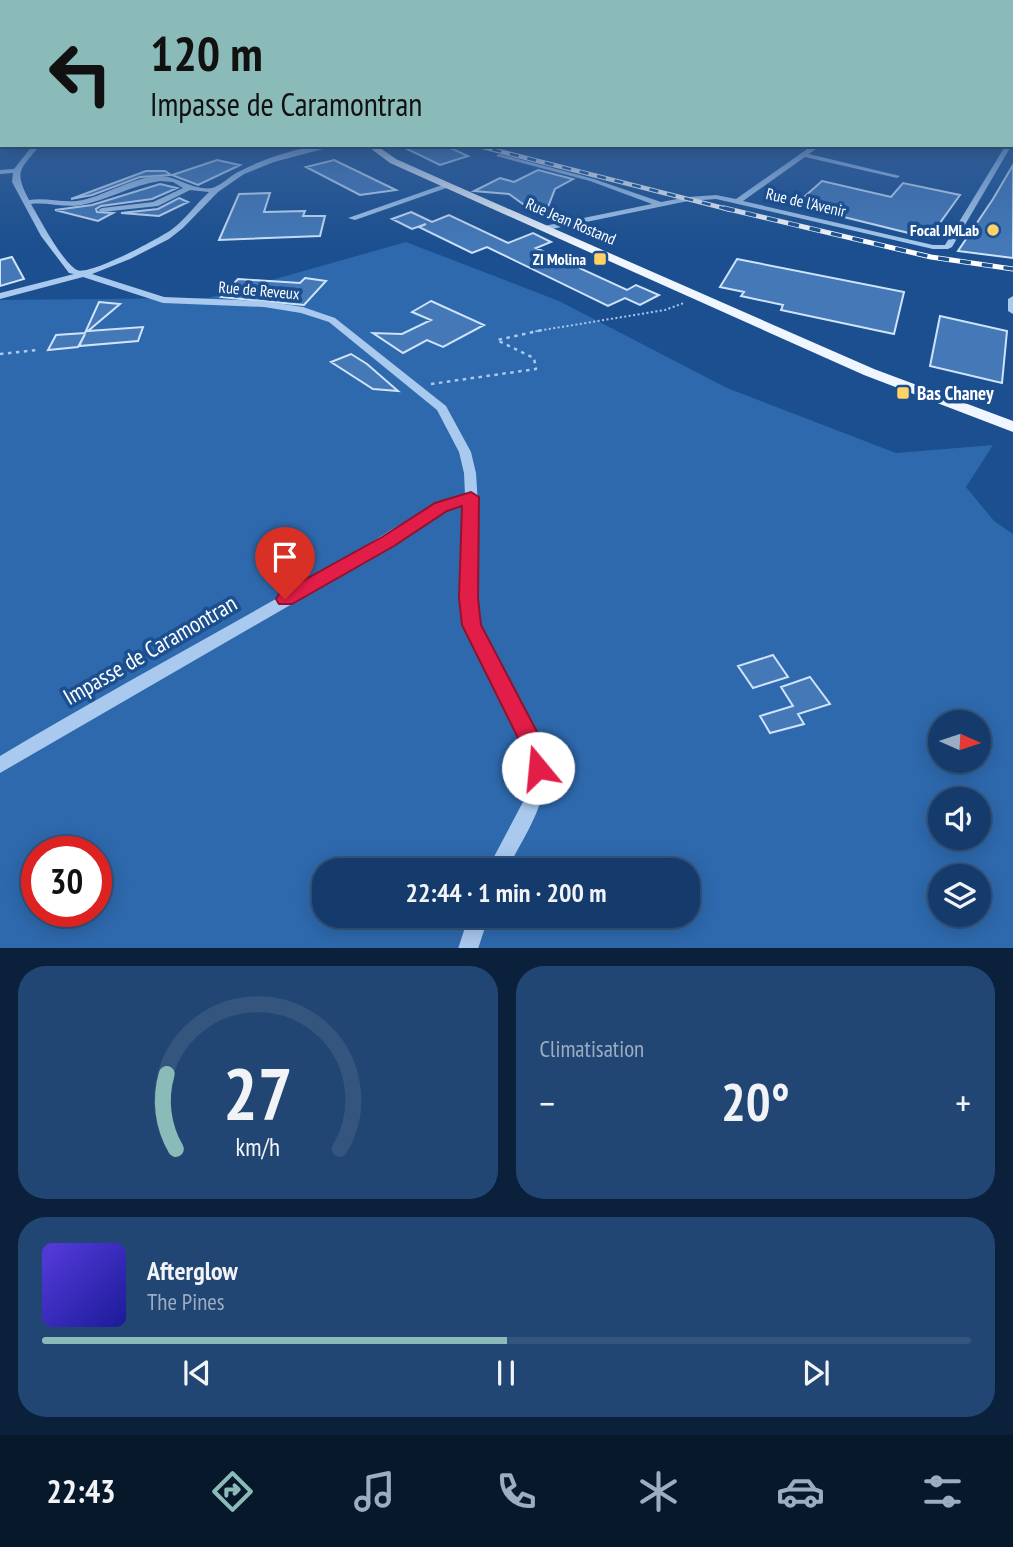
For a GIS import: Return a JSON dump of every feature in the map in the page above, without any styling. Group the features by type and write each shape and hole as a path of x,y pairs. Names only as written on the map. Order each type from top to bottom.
{"main road":[{"name":"Rue Jean Rostand","path":"389,158 761,322 1013,417"},
{"name":"Rue Jean Rostand","path":"761,322 869,372 1013,427"}],"street":[{"path":"0,172 16,171 26,158"},
{"path":"0,296 86,274 132,256 189,220 215,190 259,165 283,158"},
{"path":"507,158 659,204"},
{"path":"738,201 799,158"},
{"path":"818,158 897,176"},
{"name":"Rue de l'Avenir","path":"547,228 706,196 738,201 933,247 948,247 1001,158"},
{"name":"Rue de Reveux","path":"16,171 16,182 45,236 68,268 76,274 86,274 163,300 264,304 303,310 332,320 442,408 466,452 471,497"},
{"path":"28,202 44,199 65,204 116,193 156,178 189,188 215,190"},
{"path":"352,218 448,186"},
{"path":"102,210 155,204 189,188"},
{"path":"116,193 125,197 122,207"},
{"path":"1013,299 1013,311"},
{"path":"471,497 468,598 471,625 535,749 538,768 537,794 503,858"},
{"name":"Impasse de Caramontran","path":"0,765 216,637 388,541 441,507 471,497"},
{"path":"468,948 475,928"}],"path":[{"path":"417,386 536,369 534,358 497,340 518,334 665,310 701,297"},
{"path":"0,354 37,350"}],"shaded area":[{"path":"406,242 559,301 727,388 896,453 993,445 966,487 994,521 1013,534 1013,948 0,948 0,300 208,298"}],"building":[{"path":"426,158 461,158 440,165"},
{"path":"217,160 240,165 198,185 172,175"},
{"path":"334,160 396,190 360,195 306,167"},
{"name":"Focal JMLab","path":"1013,165 1013,258 958,251 993,199"},
{"path":"538,170 573,179 555,189 548,207 523,204 509,194 474,191 500,178 514,182"},
{"path":"146,171 165,171 171,175 140,177 92,195 71,199"},
{"path":"822,181 891,197 903,183 960,195 929,238 795,205"},
{"path":"160,184 177,188 152,199 101,206 96,209 97,212 113,213 98,221 55,210 92,205"},
{"path":"270,193 264,212 305,211 303,216 325,216 320,236 219,240 239,194"},
{"path":"179,198 188,202 159,216 121,213 158,209"},
{"path":"411,212 432,222 449,215 508,243 533,233 551,242 536,248 627,290 636,285 659,295 640,305 625,298 608,306 487,247 472,253 419,227 426,224 412,229 392,219"},
{"path":"12,257 24,279 0,286 0,260"},
{"path":"737,259 904,292 894,334 781,310 783,305 741,296 744,292 720,287"},
{"path":"305,278 326,281 304,305 221,297 238,279 300,283"},
{"path":"431,301 484,325 443,347 427,340 403,353 373,333 402,334 431,320 412,312"},
{"path":"99,302 120,304 88,331 143,327 138,341 79,346 85,334 78,347 48,350 56,335 85,333"},
{"path":"940,316 1007,331 1002,383 930,366"},
{"path":"351,354 398,391 373,389 331,362"},
{"path":"773,655 788,677 753,688 738,666"},
{"path":"810,677 830,704 798,714 804,724 770,733 760,716 793,706 781,687"}],"railway":[{"path":"527,158 731,210"},
{"path":"724,208 931,257 1013,269"}],"place":[{"name":"Focal JMLab","path":"993,230"},
{"name":"ZI Molina","path":"600,259"},
{"name":"Bas Chaney","path":"903,393"}],"route":[{"path":"285,599 388,541 441,507 455,500 471,497 468,598 471,625 535,749 538,768"}]}
